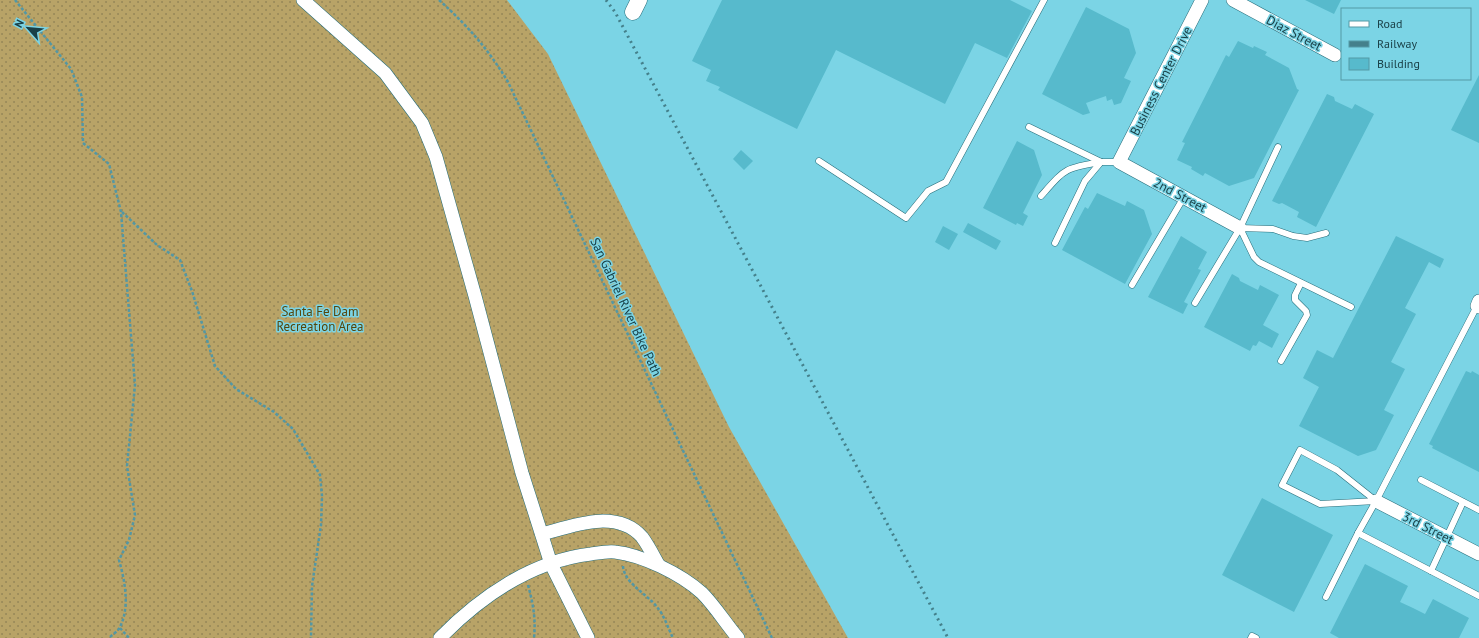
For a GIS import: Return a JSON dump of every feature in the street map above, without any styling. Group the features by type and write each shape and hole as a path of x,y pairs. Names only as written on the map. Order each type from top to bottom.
{"street":[{"path":"303,0 385,73 422,123 436,157 522,472 551,564 588,638"},
{"name":"Business Center Drive","path":"1119,162 1202,0"},
{"name":"Diaz Street","path":"1241,2 1335,55"},
{"name":"2nd Street","path":"1119,162 1240,228"},
{"name":"3rd Street","path":"1376,501 1479,554"},
{"path":"542,534 592,521 615,522 631,529 642,537 658,564"},
{"path":"440,638 457,620 490,594 525,574 572,556 614,552 658,564 702,593 738,638"}],"lane":[{"path":"818,161 906,218 928,191 946,182 1044,0"},
{"path":"1029,128 1101,162"},
{"path":"1195,303 1240,228 1278,147"},
{"path":"1056,243 1085,181 1101,162"},
{"path":"1041,196 1063,171 1075,166 1101,162 1119,162"},
{"path":"1132,285 1184,197"},
{"path":"1240,228 1273,228 1293,236 1307,238 1326,233"},
{"path":"1240,228 1254,257 1259,262 1351,307"},
{"path":"1281,361 1306,315 1306,311 1295,300 1295,294 1301,282"},
{"path":"1326,597 1478,305"},
{"path":"1300,450 1337,470 1376,501 1320,504 1282,485 1300,450"},
{"path":"1420,480 1479,510"},
{"path":"1431,571 1448,538 1463,502"},
{"path":"1358,533 1479,596"},
{"path":"1251,638 1252,636 1256,638"}],"path":[{"path":"15,0 71,69 82,97 83,144 109,164 121,212 135,385 126,466 135,514 130,540 119,560 125,583 124,609 120,628 109,638"},
{"name":"San Gabriel River Bike Path","path":"439,0 473,32 486,47 508,82 772,638"},
{"path":"121,212 157,245 180,260 192,291 215,366 236,389 274,412 293,429 320,475 322,496 321,525 312,586 311,638"},
{"path":"622,554 623,571 634,586 658,607 673,638"},
{"path":"525,574 533,602 535,623 534,638"},
{"path":"120,628 129,638"}],"green space":[{"name":"Santa Fe Dam Recreation Area","path":"0,0 507,0 548,54 729,427 848,638 0,638"}],"building":[{"path":"722,0 1010,0 1032,11 1007,58 975,43 945,104 836,50 797,129 718,90 720,87 706,81 711,70 692,61"},
{"path":"1305,0 1341,0 1334,14"},
{"path":"1086,7 1129,29 1136,53 1124,78 1131,81 1121,103 1114,105 1112,99 1107,101 1106,96 1086,103 1090,113 1083,115 1042,94"},
{"path":"1238,41 1253,48 1254,46 1267,52 1265,55 1289,68 1297,89 1299,90 1254,178 1229,186 1205,173 1203,176 1191,169 1192,167 1177,160 1185,143 1182,142 1226,55 1229,57"},
{"path":"1479,75 1479,143 1451,130"},
{"path":"1327,94 1334,97 1335,101 1352,109 1355,104 1374,114 1316,227 1297,217 1299,212 1282,203 1279,204 1272,201"},
{"path":"1017,141 1034,150 1042,175 1023,213 1028,216 1023,226 1017,223 1016,225 983,208"},
{"path":"741,150 753,161 744,170 733,159"},
{"path":"1097,193 1125,206 1127,201 1144,210 1152,234 1125,284 1062,250 1085,207 1088,209"},
{"path":"968,223 1001,241 996,250 963,232"},
{"path":"943,226 958,234 949,250 935,242"},
{"path":"1181,236 1207,252 1198,269 1201,270 1184,302 1188,304 1183,314 1148,297"},
{"path":"1396,236 1444,259 1440,268 1429,262 1405,308 1416,314 1391,362 1405,369 1384,410 1394,415 1376,450 1358,456 1299,426 1319,387 1303,378 1317,350 1333,358"},
{"path":"1232,274 1239,278 1240,281 1258,290 1260,285 1279,295 1263,325 1279,334 1272,348 1259,341 1256,346 1253,345 1250,351 1204,327"},
{"path":"1466,371 1471,373 1472,371 1479,375 1479,472 1432,448 1433,446 1429,444"},
{"path":"1262,498 1333,535 1294,612 1222,575"},
{"path":"1365,564 1408,586 1400,602 1425,614 1433,599 1469,618 1459,638 1339,638 1330,633"}],"railway":[{"path":"606,0 615,12 948,638"}]}
